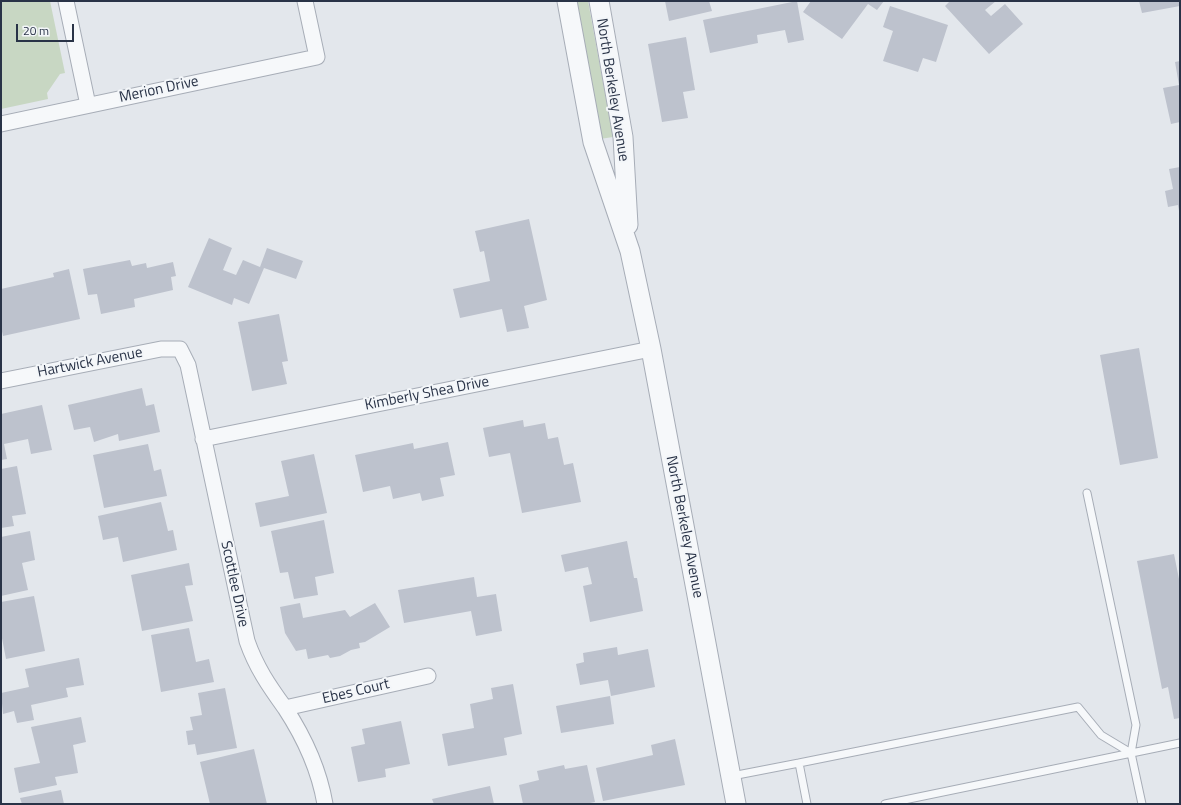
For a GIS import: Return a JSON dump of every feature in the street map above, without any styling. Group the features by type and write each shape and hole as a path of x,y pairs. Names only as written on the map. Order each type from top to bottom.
{"street":[{"path":"66,1 88,105"},
{"name":"Merion Drive","path":"1,124 317,57 306,1"},
{"name":"North Berkeley Avenue","path":"567,1 593,142 630,251 651,349 736,804"},
{"name":"North Berkeley Avenue","path":"599,1 623,137 630,251"},
{"name":"Hartwick Avenue","path":"1,381 161,349 180,349"},
{"name":"Scottlee Drive","path":"180,349 188,365 247,641 261,674 285,708 314,761 325,804"},
{"name":"Kimberly Shea Drive","path":"203,439 651,349"},
{"name":"Ebes Court","path":"285,708 428,676"}],"lane":[{"path":"1087,493 1136,725 1132,753 1142,804"},
{"path":"731,776 1078,707 1101,735 1132,753"},
{"path":"885,804 1180,743"},
{"path":"799,763 807,804"}],"green space":[{"path":"1,1 50,1 65,73 60,74 47,93 48,99 1,109"},
{"path":"575,1 588,1 613,137 600,139"}],"building":[{"path":"665,1 709,1 712,11 669,21"},
{"path":"797,1 804,40 788,43 785,30 757,35 758,43 710,53 703,20"},
{"path":"811,1 884,1 877,10 868,4 842,39 803,12"},
{"path":"950,1 996,1 985,10 991,16 1005,4 1023,24 989,54 945,6"},
{"path":"1139,1 1180,1 1180,6 1142,13"},
{"path":"890,6 948,25 936,62 923,58 918,72 883,61 893,31 883,27"},
{"path":"686,37 695,90 683,92 688,118 662,122 648,44"},
{"path":"1180,61 1180,122 1171,124 1163,88 1179,85 1175,62"},
{"path":"1180,167 1179,211 1178,205 1168,207 1165,191 1173,189 1169,169"},
{"path":"529,219 547,300 524,306 529,328 507,332 502,309 460,318 453,289 490,281 484,251 480,252 475,231"},
{"path":"209,238 232,248 223,270 236,275 243,260 260,267 267,248 303,261 296,279 264,268 249,304 234,298 232,305 188,287"},
{"path":"130,260 132,266 146,263 147,268 173,262 176,276 171,277 173,290 134,299 135,307 101,314 97,294 88,295 83,269"},
{"path":"69,269 80,319 3,336 1,327 1,289 54,277 53,273"},
{"path":"279,314 288,361 282,362 287,384 252,391 238,322"},
{"path":"1139,348 1158,458 1120,465 1100,355"},
{"path":"142,388 146,406 154,404 160,432 119,441 118,434 94,442 90,427 74,430 68,405"},
{"path":"42,405 52,450 31,454 28,439 4,444 7,459 1,460 1,414"},
{"path":"523,420 524,427 545,423 548,439 558,437 564,465 573,463 581,502 522,513 510,453 489,457 483,428"},
{"path":"448,442 455,475 440,478 444,496 422,501 420,493 393,499 390,486 363,492 355,455 413,443 414,449"},
{"path":"148,444 154,471 161,469 167,496 104,508 93,455"},
{"path":"314,454 327,513 260,527 255,503 289,496 281,461"},
{"path":"17,466 26,514 12,516 14,526 1,528 1,469"},
{"path":"161,502 168,531 173,530 177,550 123,562 118,537 103,540 98,516"},
{"path":"324,520 334,573 315,577 318,595 294,599 288,572 280,573 271,531"},
{"path":"30,531 35,560 22,563 28,590 1,596 1,537"},
{"path":"627,541 634,578 637,578 643,611 590,622 583,586 592,584 588,567 565,572 561,555"},
{"path":"1174,554 1180,584 1180,718 1174,719 1168,687 1162,689 1137,561"},
{"path":"189,563 193,585 185,586 193,621 142,631 131,575"},
{"path":"474,577 477,597 496,594 502,631 476,636 471,611 404,623 398,590"},
{"path":"34,596 45,651 6,659 1,633 1,602"},
{"path":"300,603 303,618 345,610 350,617 375,603 390,627 365,642 359,643 360,648 351,650 340,656 330,658 328,655 308,659 306,649 296,651 285,633 280,607"},
{"path":"189,628 196,662 209,659 214,682 161,692 151,635"},
{"path":"617,647 618,655 648,649 655,687 611,696 608,680 580,685 576,664 584,662 583,653"},
{"path":"79,658 84,685 66,688 68,697 31,705 34,720 17,723 14,711 3,714 1,693 29,687 25,669"},
{"path":"513,684 522,734 504,738 507,755 448,766 442,734 474,728 470,704 493,699 491,688"},
{"path":"225,688 237,748 197,755 195,744 188,745 186,731 193,730 190,717 202,715 198,693"},
{"path":"610,696 614,724 561,733 556,706"},
{"path":"81,717 86,742 73,745 78,773 55,777 57,785 19,793 14,768 40,763 31,727"},
{"path":"401,721 410,764 385,769 386,777 358,782 351,747 365,744 362,729"},
{"path":"675,739 685,785 603,801 596,768 653,755 651,745"},
{"path":"254,749 267,804 210,804 200,762"},
{"path":"564,765 565,769 587,765 595,802 585,804 523,804 519,785 539,780 537,771"},
{"path":"490,786 494,804 434,804 432,799"},
{"path":"61,790 64,804 22,804 20,798"}]}
